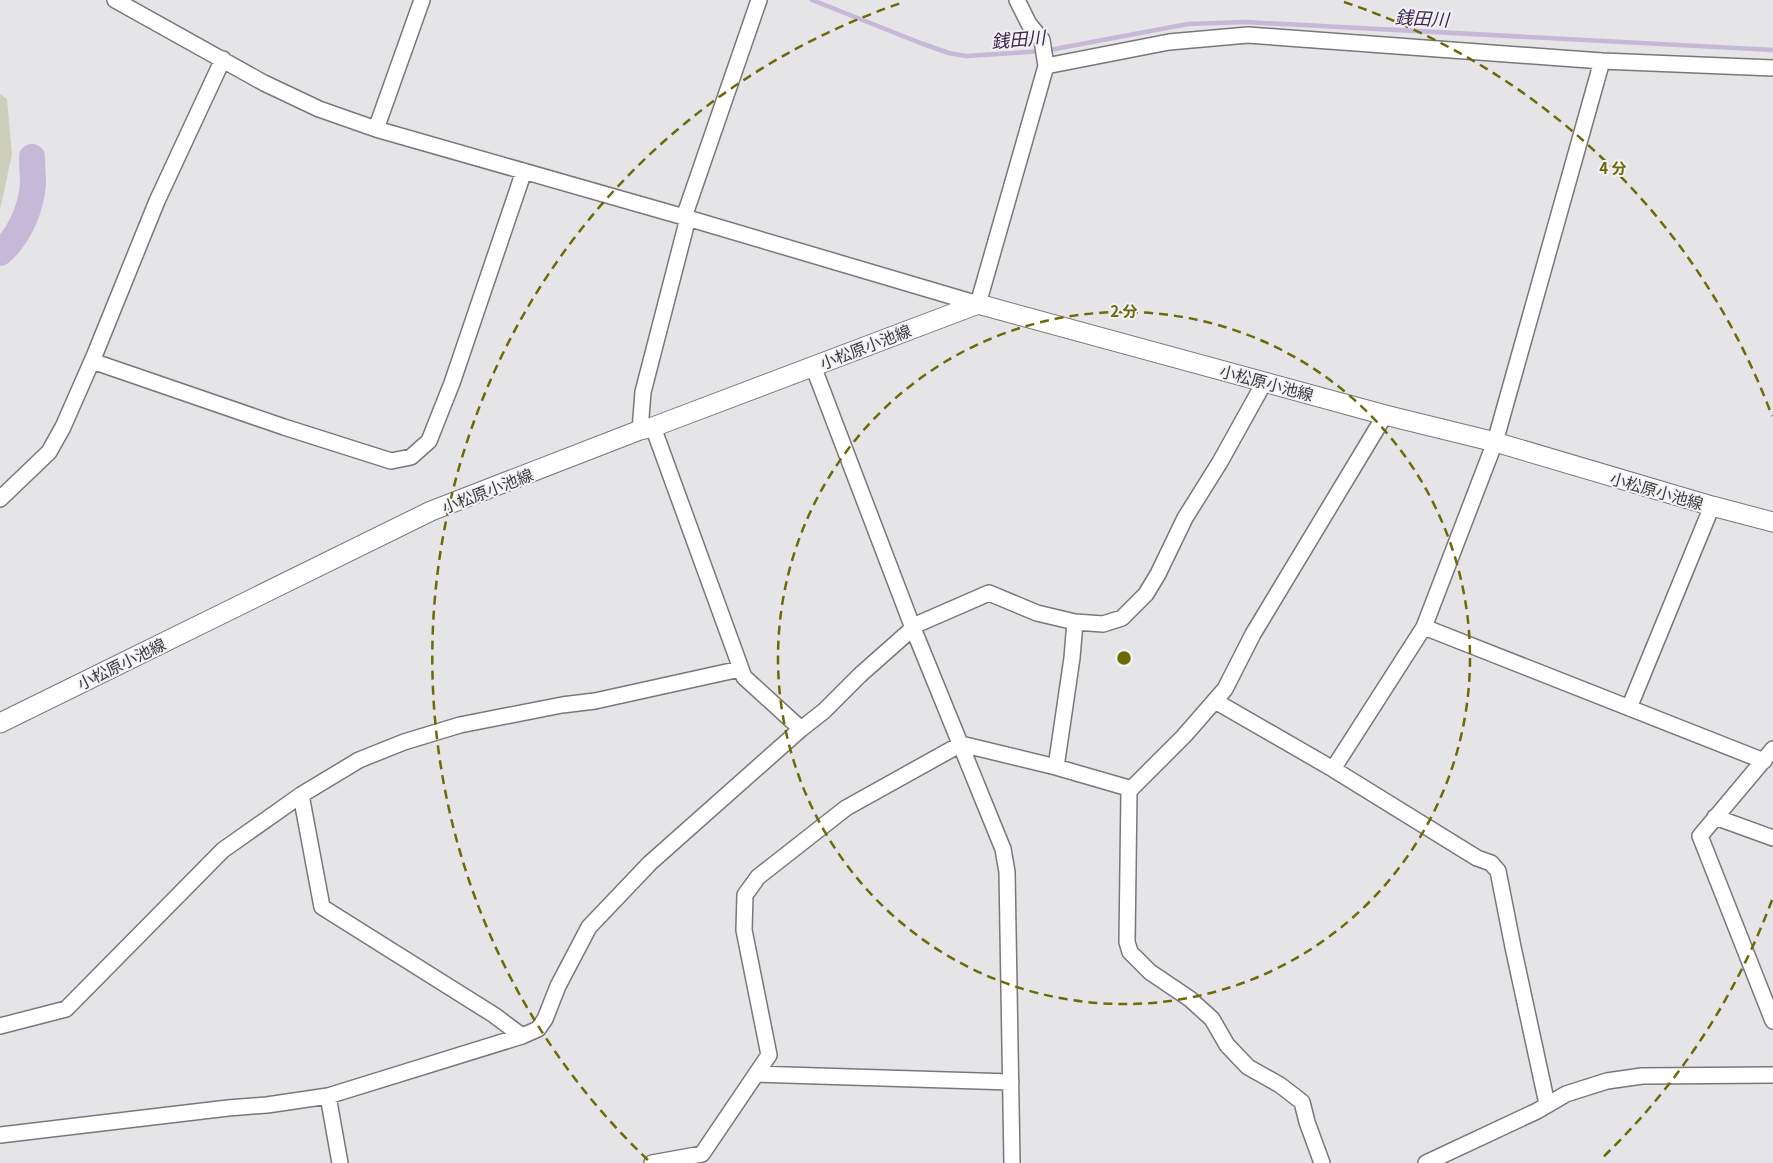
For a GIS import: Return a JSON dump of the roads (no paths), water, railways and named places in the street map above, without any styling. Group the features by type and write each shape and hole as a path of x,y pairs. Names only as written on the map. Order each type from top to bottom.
{"main road":[{"name":"小松原小池線","path":"0,723 431,511 978,304 1385,415 1495,442 1773,522"}],"street":[{"path":"115,0 264,83 318,109 376,129 686,217 978,304 1046,66 1042,40 1028,24 1017,0"},
{"path":"376,129 422,0"},
{"path":"759,0 686,217 643,392 646,429 740,669 744,677 801,729"},
{"path":"1046,66 1169,42 1248,35 1602,61 1773,68"},
{"path":"0,498 49,452 63,427 157,201 223,59"},
{"path":"1333,769 1424,627 1495,442 1602,61"},
{"path":"92,361 284,427 391,460 411,457 429,441 452,383 524,171"},
{"path":"813,366 913,628 1003,849 1007,872 1012,1163"},
{"path":"0,1135 267,1105 328,1096 522,1036 538,1029 545,1019 558,986 589,927 650,863 801,729 824,711 860,675 920,623 989,593 1037,613 1075,622 1103,624 1122,618 1146,594 1158,574 1185,518 1220,462 1264,381"},
{"path":"1322,1163 1302,1102 1280,1085 1248,1067 1227,1044 1212,1019 1190,999 1150,972 1130,952 1127,942 1129,791 1225,689 1253,634 1385,415"},
{"path":"1629,708 1712,506"},
{"path":"1056,767 1072,658 1075,622"},
{"path":"1424,627 1629,708 1769,755 1700,836 1773,1021"},
{"path":"0,1026 66,1009 223,850 301,795 359,760 404,742 460,725 562,705 595,701 740,669"},
{"path":"1215,701 1333,769 1477,858 1490,863 1498,871 1547,1104"},
{"path":"652,1163 702,1154 769,1055 744,930 745,895 758,877 846,808 961,744 1056,767 1125,787 1129,791"},
{"path":"301,795 322,907 494,1015 522,1036"},
{"path":"1716,817 1773,838"},
{"path":"757,1074 1011,1082"},
{"path":"1426,1163 1537,1111 1566,1094 1607,1081 1642,1076 1773,1075"},
{"path":"328,1096 340,1163"}],"waterway":[{"name":"銭田川","path":"812,0 923,44 949,53 966,56 1044,51 1188,24 1246,22 1773,50"},
{"path":"0,253 13,239 27,213 33,184 32,157"}]}
